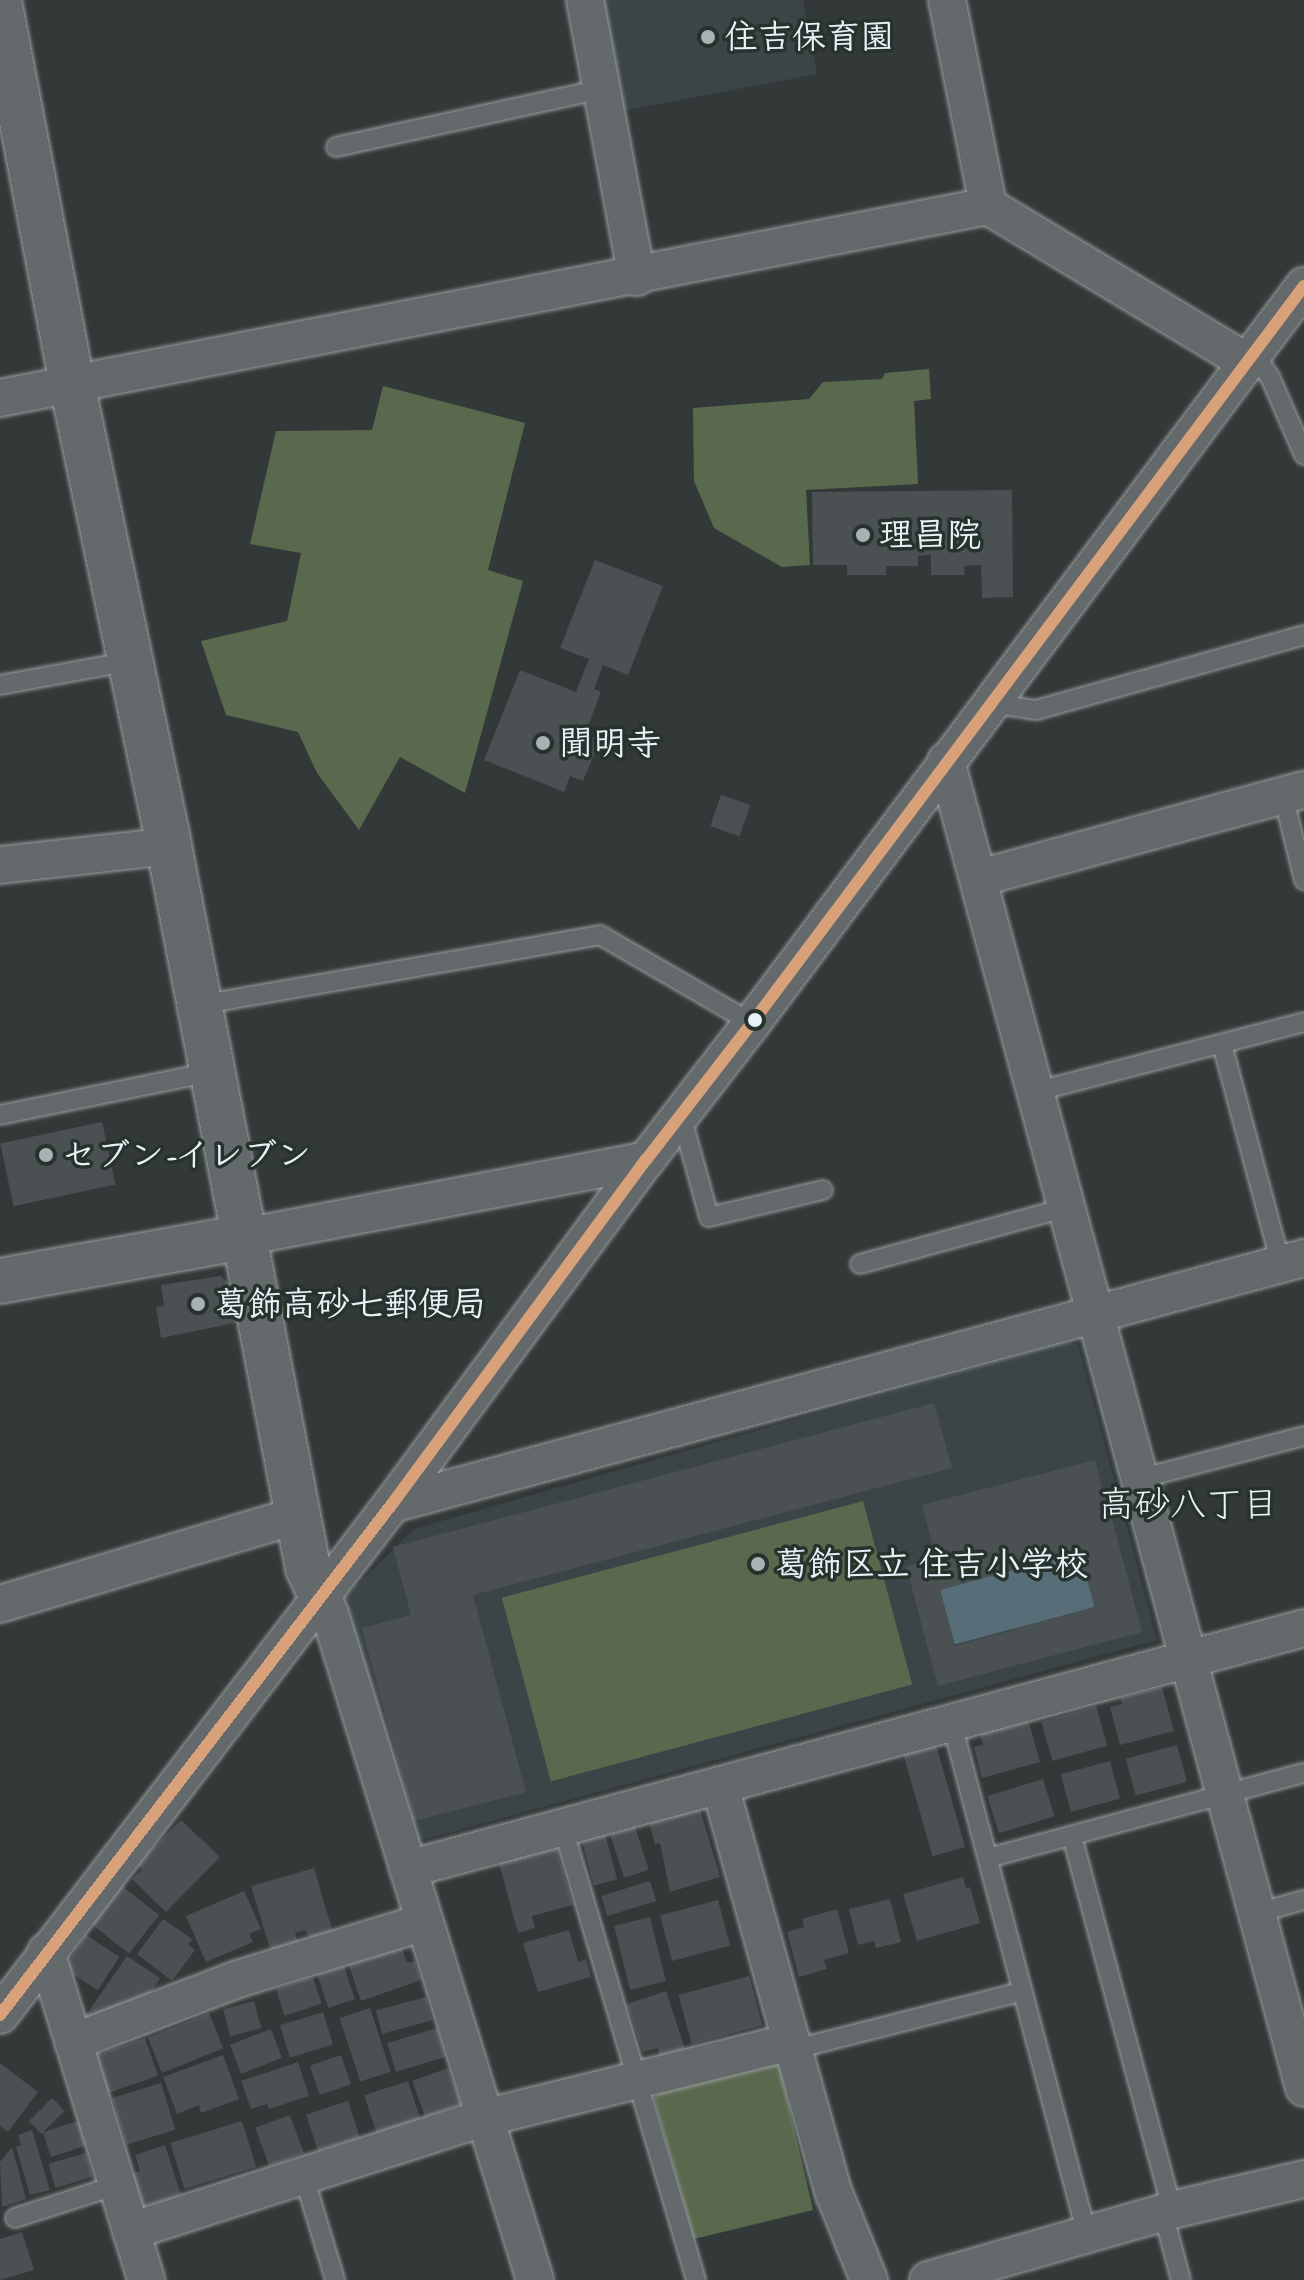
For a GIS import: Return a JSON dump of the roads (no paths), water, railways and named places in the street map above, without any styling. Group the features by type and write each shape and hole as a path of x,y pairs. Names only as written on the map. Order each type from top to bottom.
{"street":[{"path":"585,0 637,277"},
{"path":"947,0 988,206"},
{"path":"0,6 72,384 169,846 308,1568 330,1614 535,2280"},
{"path":"0,398 637,277 988,206 1250,357"},
{"path":"0,2015 392,1504 646,1160 1304,286"},
{"path":"946,761 1093,1315 1303,2079"},
{"path":"979,878 1293,792"},
{"path":"0,865 169,846"},
{"path":"0,1281 646,1160"},
{"path":"392,1504 1292,1261"},
{"path":"0,1604 299,1515"},
{"path":"408,1869 1304,1628"},
{"path":"720,1786 834,2193 869,2280"},
{"path":"73,2042 238,1979 424,1922"},
{"path":"46,1952 146,2280"},
{"path":"131,2231 484,2118 637,2080 794,2046"},
{"path":"928,2280 1167,2212 1304,2179"}],"lane":[{"path":"336,147 602,89"},
{"path":"1250,357 1270,377 1304,455"},
{"path":"990,703 1036,710 1304,635"},
{"path":"0,685 132,661"},
{"path":"1293,792 1304,880"},
{"path":"199,1005 600,935 752,1023"},
{"path":"1034,1092 1304,1022"},
{"path":"1222,1044 1292,1261"},
{"path":"0,1115 212,1072"},
{"path":"681,1115 709,1217 823,1190"},
{"path":"860,1264 1065,1208"},
{"path":"1139,1479 1304,1436"},
{"path":"952,1724 1087,2235"},
{"path":"988,1858 1304,1773"},
{"path":"563,1828 696,2280"},
{"path":"1072,1836 1167,2212 1181,2280"},
{"path":"1257,1913 1304,1900"},
{"path":"794,2046 1021,1992"},
{"path":"304,2177 335,2280"},
{"path":"15,2218 117,2185"}],"water":[{"path":"1080,1552 1095,1607 955,1645 940,1590"}],"place":[{"name":"住吉保育園","path":"708,37"},
{"name":"理昌院","path":"863,535"},
{"name":"聞明寺","path":"543,743"},
{"name":"セブン-イレブン","path":"46,1155"},
{"name":"葛飾高砂七郵便局","path":"198,1304"},
{"name":"葛飾区立 住吉小学校","path":"758,1564"}],"district":[{"name":"高砂八丁目","path":"1188,1505"}]}
